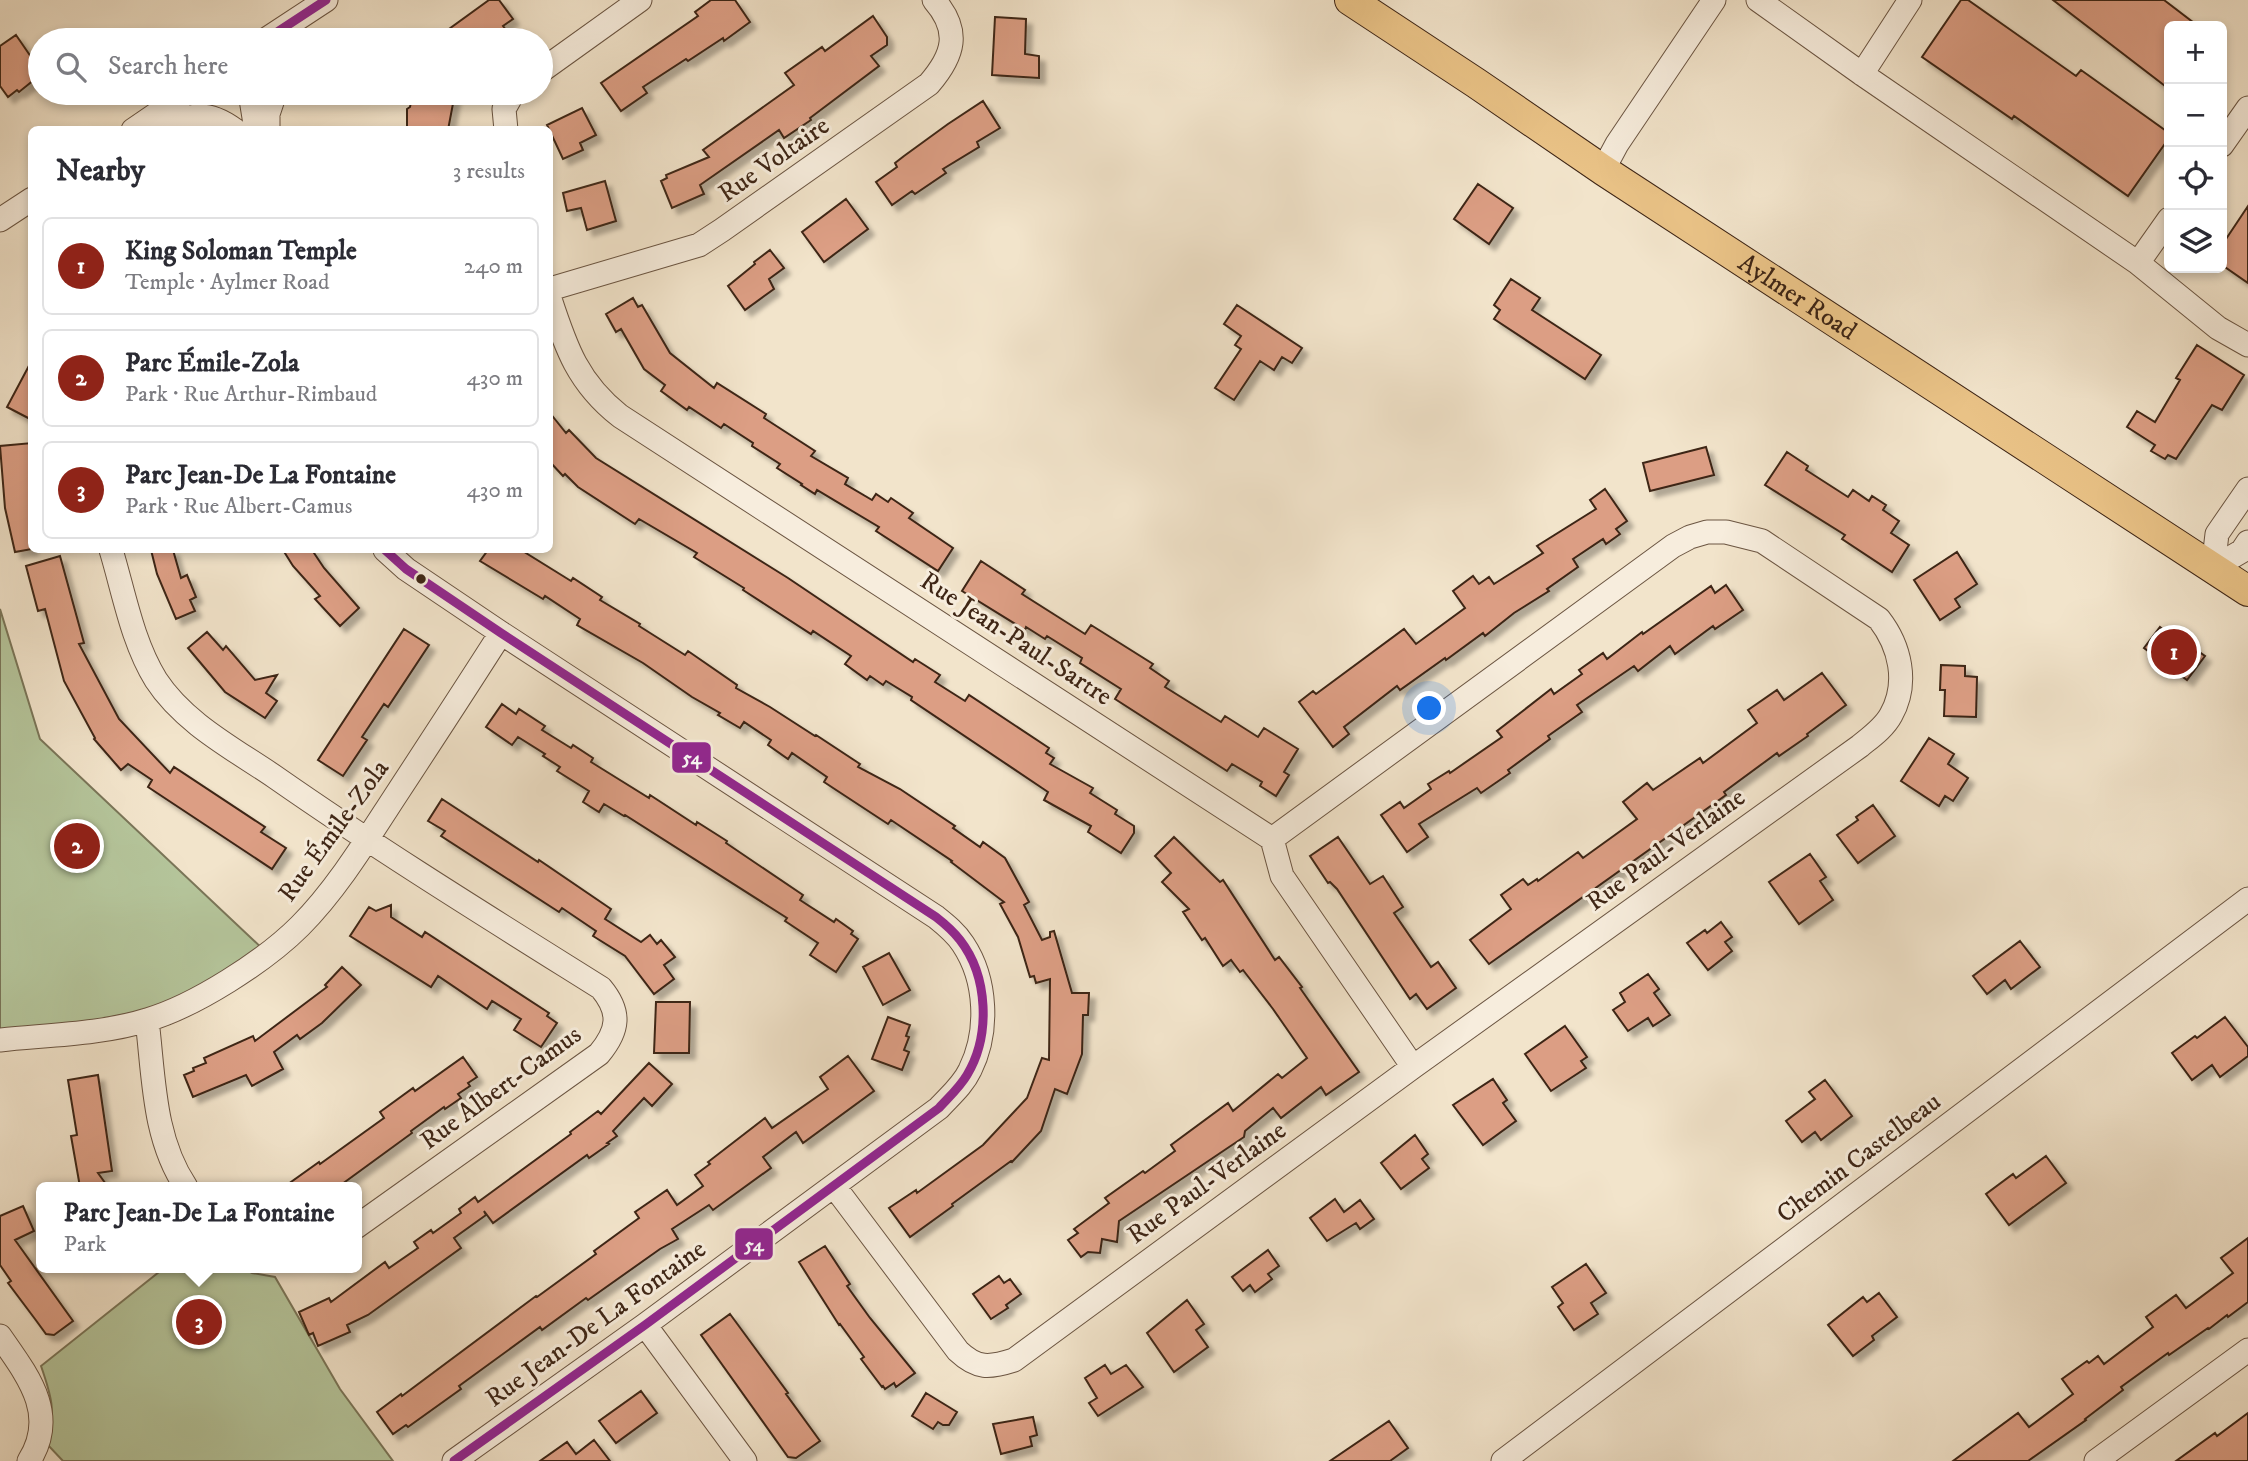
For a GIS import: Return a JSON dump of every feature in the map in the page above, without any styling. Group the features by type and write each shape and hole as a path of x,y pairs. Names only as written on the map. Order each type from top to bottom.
{"main road":[{"name":"Aylmer Road","path":"1350,0 1467,76 1603,170 2248,591"}],"street":[{"path":"283,28 326,0"},
{"path":"306,28 337,0"},
{"path":"553,62 640,0"},
{"name":"Rue Voltaire","path":"553,288 699,245 929,84 942,68 952,39 950,25 943,10 934,0"},
{"path":"1603,170 1617,144 1714,0"},
{"path":"1758,0 2138,263 2218,328 2248,345"},
{"path":"1862,74 1910,0"},
{"path":"139,126 169,105"},
{"path":"252,105 255,126"},
{"path":"268,126 271,105"},
{"path":"506,105 504,109 506,126"},
{"path":"2227,138 2248,108"},
{"path":"166,126 189,115 207,116 230,126"},
{"path":"0,220 28,202"},
{"path":"2138,263 2164,226"},
{"name":"Rue Jean-Paul-Sartre","path":"553,309 563,341 575,365 601,400 620,416 1272,839"},
{"path":"2214,568 2217,534 2248,489"},
{"name":"Rue Paul-Verlaine","path":"834,1186 958,1351 970,1362 984,1366 1014,1360 1413,1067 1849,754 1879,730 1890,717 1898,698 1901,667 1890,633 1880,619 1762,541 1726,532 1707,532 1673,546 1272,839"},
{"path":"2214,568 2242,551 2248,542"},
{"path":"112,553 136,637 157,681 172,700 204,729 366,840"},
{"name":"Rue Jean-De La Fontaine","path":"387,553 406,569 501,633 936,916 963,943 980,981 982,1002 979,1044 970,1070 958,1089 939,1108 645,1325 454,1461"},
{"name":"Rue Émile-Zola","path":"0,1040 82,1032 147,1020 195,1000 233,978 300,927 366,840 501,633"},
{"path":"1272,839 1282,876 1413,1067"},
{"name":"Rue Albert-Camus","path":"362,1223 599,1054 609,1042 616,1015 611,1000 601,988 366,840"},
{"name":"Chemin Castelbeau","path":"1503,1461 2248,899"},
{"path":"147,1020 163,1138 170,1159 183,1182"},
{"path":"645,1325 745,1461"},
{"path":"0,1336 28,1376 37,1396 41,1417 40,1436 29,1461"},
{"path":"2096,1461 2248,1350"}],"green space":[{"path":"0,609 40,739 267,953 195,1000 0,1040"},
{"path":"158,1273 252,1273 275,1277 340,1389 393,1461 63,1461 46,1443 52,1413 48,1386 41,1366"}],"building":[{"path":"489,0 499,0 513,19 503,26 504,28 450,28"},
{"path":"711,0 735,0 750,22 724,41 723,38 643,87 647,93 621,111 601,83 698,16 695,12"},
{"path":"1961,0 1968,0 2076,76 2081,70 2164,129 2164,145 2128,196 2014,116 2012,119 1922,57"},
{"path":"2053,0 2164,0 2191,21 2164,21 2164,85"},
{"path":"873,16 887,37 887,45 871,56 879,66 784,138 779,130 700,185 704,194 672,208 661,181 667,178 666,175 709,157 703,150 794,85 785,73 822,47 825,51"},
{"path":"995,17 1026,19 1025,54 1039,56 1039,78 992,75"},
{"path":"16,35 28,52 28,85 8,97 0,86 0,46"},
{"path":"983,101 1000,128 977,142 979,147 943,169 946,173 915,194 912,191 892,205 876,182 897,167 895,163 904,156"},
{"path":"453,105 449,126 407,126 407,109"},
{"path":"582,108 596,135 580,143 583,150 563,159 553,138 553,126 547,125"},
{"path":"605,181 616,221 587,230 581,208 567,211 563,193"},
{"path":"1478,184 1513,208 1489,244 1454,219"},
{"path":"846,199 868,229 824,262 802,232"},
{"path":"2248,206 2248,283 2227,268 2227,238"},
{"path":"770,250 784,268 769,279 774,289 745,310 728,286"},
{"path":"1511,279 1540,298 1532,310 1601,355 1585,379 1494,319 1500,310 1494,305"},
{"path":"633,298 638,307 642,305 670,353 714,388 717,383 766,414 764,418 815,451 811,456 848,478 845,484 872,500 876,494 888,502 891,498 913,513 909,518 953,548 938,571 876,531 879,527 817,490 815,494 801,485 777,468 780,464 724,424 721,428 689,407 687,410 661,391 665,385 644,369 621,329 616,332 606,314"},
{"path":"1237,305 1302,348 1292,363 1282,357 1274,370 1260,361 1234,400 1215,388 1241,349 1235,345 1241,336 1224,324"},
{"path":"2197,345 2244,375 2222,410 2212,405 2176,459 2168,455 2165,459 2151,451 2155,445 2127,427 2137,411 2155,422 2180,380 2176,378"},
{"path":"28,368 28,418 7,407"},
{"path":"553,417 566,433 569,430 596,458 788,578 913,662 915,659 940,675 935,682 965,701 969,695 1049,748 1046,753 1054,758 1050,764 1093,788 1090,793 1117,810 1115,814 1134,826 1134,833 1121,853 1088,832 1091,826 1044,800 1048,792 911,700 912,697 886,681 883,685 870,676 867,680 845,664 851,656 743,590 744,588 694,557 697,553 639,519 635,524 578,487 565,474 563,476 553,465"},
{"path":"28,443 28,550 15,552 5,508 0,446"},
{"path":"1706,447 1714,475 1650,491 1643,463"},
{"path":"1787,452 1808,466 1806,470 1848,497 1853,490 1869,501 1872,496 1886,505 1883,510 1899,521 1891,533 1909,545 1892,572 1842,539 1845,535 1765,485"},
{"path":"1605,489 1627,521 1616,529 1620,534 1606,544 1603,539 1573,559 1578,567 1485,636 1483,633 1400,690 1397,686 1344,727 1349,734 1333,747 1299,702 1313,691 1316,694 1404,629 1416,644 1465,608 1453,591 1473,576 1479,584 1489,577 1494,584 1543,553 1537,546 1596,509 1590,500"},
{"path":"1957,552 1977,584 1955,599 1960,607 1940,620 1914,580"},
{"path":"152,553 174,553 181,578 187,575 196,597 190,600 195,611 176,619 157,574"},
{"path":"285,553 314,553 359,608 340,626 315,599 320,596"},
{"path":"486,553 526,553 571,581 573,578 602,597 600,600 640,624 639,626 685,655 688,651 737,685 736,688 816,735 860,764 858,767 900,789 955,826 953,828 980,847 983,842 1005,858 1029,902 1024,905 1042,940 1050,937 1050,932 1054,931 1072,993 1089,993 1088,1015 1083,1015 1082,1054 1067,1094 1055,1089 1041,1131 1012,1162 910,1237 889,1208 916,1190 917,1193 983,1145 1027,1098 1042,1058 1049,1060 1050,979 1036,983 1034,976 1030,977 1018,937 1000,904 1004,902 952,861 891,820 888,824 824,782 827,777 792,753 788,759 768,745 771,740 744,722 740,728 718,715 720,713 643,663 577,625 580,619 545,596 543,599 480,561"},
{"path":"60,556 84,643 79,644 119,719 170,773 174,767 265,827 261,832 286,848 272,869 148,787 152,780 128,764 121,770 94,739 64,681 45,609 38,611 26,566"},
{"path":"981,561 1025,590 1022,594 1085,634 1091,625 1153,664 1150,668 1169,681 1165,687 1221,722 1225,716 1258,737 1264,728 1298,749 1284,772 1289,775 1276,796 1260,786 1262,782 1232,764 1227,771 1115,699 1121,689 1080,663 1082,658 1047,636 1045,639 1026,627 1025,630 962,591"},
{"path":"1726,585 1743,610 1715,629 1713,626 1675,654 1670,646 1638,671 1634,666 1577,705 1582,712 1548,736 1550,739 1508,770 1510,773 1481,793 1477,788 1419,824 1428,837 1407,852 1381,815 1400,802 1404,808 1431,789 1428,784 1449,771 1450,773 1502,737 1497,731 1551,689 1554,694 1582,674 1579,670 1603,653 1607,659 1711,586 1715,593"},
{"path":"2160,627 2187,648 2189,645 2205,656 2187,680 2144,648"},
{"path":"404,629 429,645 388,707 384,704 362,737 367,740 343,776 318,760"},
{"path":"207,632 223,650 226,646 255,680 277,675 266,693 277,701 265,718 225,692 188,648"},
{"path":"1941,665 1965,666 1965,676 1977,677 1976,717 1944,716 1945,690 1940,690"},
{"path":"1822,673 1846,705 1807,734 1808,736 1779,756 1777,753 1724,792 1726,795 1489,964 1470,940 1511,909 1501,895 1523,879 1528,885 1537,879 1538,881 1578,852 1583,858 1637,819 1623,802 1647,783 1653,790 1700,758 1703,763 1757,723 1748,710 1777,690 1784,700"},
{"path":"502,704 516,714 519,709 545,726 542,730 593,758 591,762 727,841 726,843 803,895 800,900 853,931 851,934 858,939 836,972 810,955 818,943 785,921 787,918 625,815 604,804 599,812 583,802 589,791 557,771 560,767 543,756 545,754 518,737 512,745 486,727"},
{"path":"1929,738 1954,754 1948,764 1968,778 1953,801 1945,796 1939,806 1901,781"},
{"path":"442,799 611,909 605,919 641,942 650,935 657,944 661,940 675,957 664,965 674,979 654,994 625,956 593,936 596,931 562,908 559,912 441,836 445,831 428,821"},
{"path":"1873,805 1895,836 1858,863 1837,835"},
{"path":"1174,837 1220,882 1223,880 1275,960 1279,957 1302,987 1300,988 1359,1072 1326,1095 1321,1087 1281,1118 1273,1108 1245,1131 1244,1137 1119,1221 1117,1242 1102,1239 1100,1253 1088,1252 1081,1257 1068,1240 1078,1233 1074,1229 1109,1203 1105,1198 1175,1151 1171,1145 1228,1103 1233,1111 1278,1074 1282,1078 1307,1058 1243,970 1240,972 1231,960 1223,966 1205,938 1202,940 1183,912 1189,909 1162,882 1171,873 1155,856"},
{"path":"1338,837 1370,884 1383,876 1403,907 1394,913 1431,967 1438,962 1456,988 1427,1009 1416,994 1410,999 1337,889 1328,883 1310,856"},
{"path":"1810,854 1826,877 1820,881 1833,900 1799,924 1769,882"},
{"path":"391,905 391,917 422,937 425,932 549,1013 547,1016 557,1023 541,1047 514,1030 521,1019 492,1001 487,1009 438,976 431,987 350,936 369,907 376,911"},
{"path":"1721,922 1732,937 1725,942 1732,951 1708,970 1687,943"},
{"path":"2020,941 2040,967 2011,989 2005,980 1987,994 1973,976"},
{"path":"889,953 910,990 883,1005 863,967"},
{"path":"342,967 361,985 322,1023 300,1039 297,1035 274,1052 283,1069 252,1086 246,1075 193,1097 184,1075 206,1063 204,1058 253,1036 255,1041 327,987 325,985"},
{"path":"1648,974 1659,989 1654,993 1670,1015 1653,1026 1648,1018 1628,1031 1613,1010 1625,1002 1620,993"},
{"path":"656,1002 690,1002 689,1053 654,1053"},
{"path":"888,1017 910,1025 904,1050 909,1052 902,1070 872,1059"},
{"path":"2225,1017 2248,1047 2248,1056 2220,1077 2212,1065 2192,1080 2172,1053"},
{"path":"1565,1026 1587,1057 1581,1061 1586,1068 1551,1091 1525,1054"},
{"path":"848,1056 874,1091 803,1143 796,1132 763,1157 771,1168 713,1210 709,1205 672,1229 678,1239 588,1300 586,1298 542,1330 540,1327 459,1386 461,1389 408,1427 406,1425 393,1434 377,1412 596,1254 594,1251 639,1218 635,1212 667,1190 677,1205 703,1186 695,1175 710,1164 708,1162 765,1118 772,1128 828,1089 820,1077"},
{"path":"463,1057 477,1077 458,1094 461,1098 445,1109 444,1107 345,1182 291,1182 384,1118 380,1112 413,1088 415,1091"},
{"path":"649,1063 672,1084 652,1106 644,1098 613,1131 617,1136 607,1143 609,1144 589,1158 587,1155 493,1223 484,1211 486,1215 454,1238 461,1248 368,1315 347,1325 350,1332 318,1346 313,1333 309,1335 299,1312 329,1298 331,1302 385,1262 389,1268 418,1248 414,1242 431,1230 433,1233 461,1213 459,1209 475,1197 478,1202 598,1111 601,1114"},
{"path":"98,1075 112,1171 98,1173 104,1182 79,1182 71,1136 77,1135 68,1080"},
{"path":"1493,1079 1507,1100 1503,1103 1516,1121 1483,1145 1453,1105"},
{"path":"1825,1080 1852,1116 1821,1140 1815,1132 1802,1142 1786,1121 1815,1099 1809,1092"},
{"path":"1415,1135 1428,1154 1422,1159 1429,1168 1401,1189 1381,1163"},
{"path":"2046,1156 2066,1183 2009,1225 1986,1194 2013,1174 2016,1178"},
{"path":"1335,1199 1344,1212 1360,1200 1374,1219 1360,1229 1356,1223 1327,1241 1310,1218"},
{"path":"23,1206 34,1231 15,1240 36,1273 73,1321 54,1335 46,1334 8,1283 11,1281 0,1265 0,1216"},
{"path":"2248,1238 2248,1302 2169,1355 2168,1353 2121,1387 2123,1390 2086,1420 2028,1461 1953,1461 2018,1413 2029,1427 2073,1394 2062,1379 2098,1356 2104,1364 2153,1327 2146,1317 2176,1295 2186,1308 2233,1273 2221,1258"},
{"path":"825,1246 850,1284 847,1286 915,1373 896,1387 894,1383 885,1389 882,1387 799,1262"},
{"path":"1268,1250 1279,1266 1268,1274 1272,1279 1255,1292 1250,1285 1243,1291 1232,1277"},
{"path":"1586,1264 1606,1293 1591,1303 1598,1314 1574,1330 1558,1307 1563,1303 1552,1287"},
{"path":"999,1276 1004,1283 1010,1279 1021,1294 1006,1305 1008,1308 991,1319 973,1294"},
{"path":"1879,1293 1897,1317 1872,1336 1874,1340 1853,1356 1828,1325 1863,1297 1867,1302"},
{"path":"1187,1300 1204,1324 1196,1330 1208,1347 1174,1372 1147,1333"},
{"path":"730,1314 820,1441 796,1458 788,1457 701,1335"},
{"path":"1105,1365 1111,1374 1126,1365 1143,1387 1098,1416 1089,1403 1097,1398 1085,1378"},
{"path":"641,1391 657,1413 616,1443 599,1421"},
{"path":"926,1393 957,1412 949,1425 938,1422 933,1429 912,1416"},
{"path":"2248,1413 2248,1461 2176,1461 2215,1433 2217,1436"},
{"path":"1033,1417 1037,1435 1030,1437 1032,1446 1001,1454 993,1424"},
{"path":"1389,1421 1408,1448 1390,1461 1330,1461"},
{"path":"594,1440 610,1461 540,1461 567,1442 576,1454"}],"transit line":[{"name":"54","path":"283,28 326,0"},
{"name":"54","path":"388,553 406,569 501,633 936,917 955,934 969,954 981,988 983,1006 983,1024 975,1059 964,1079 939,1108 645,1325 454,1461"}],"place":[{"name":"King Soloman Temple","path":"2174,652"},
{"name":"Parc Émile-Zola","path":"77,846"},
{"name":"Parc Jean-De La Fontaine","path":"199,1322"}]}
